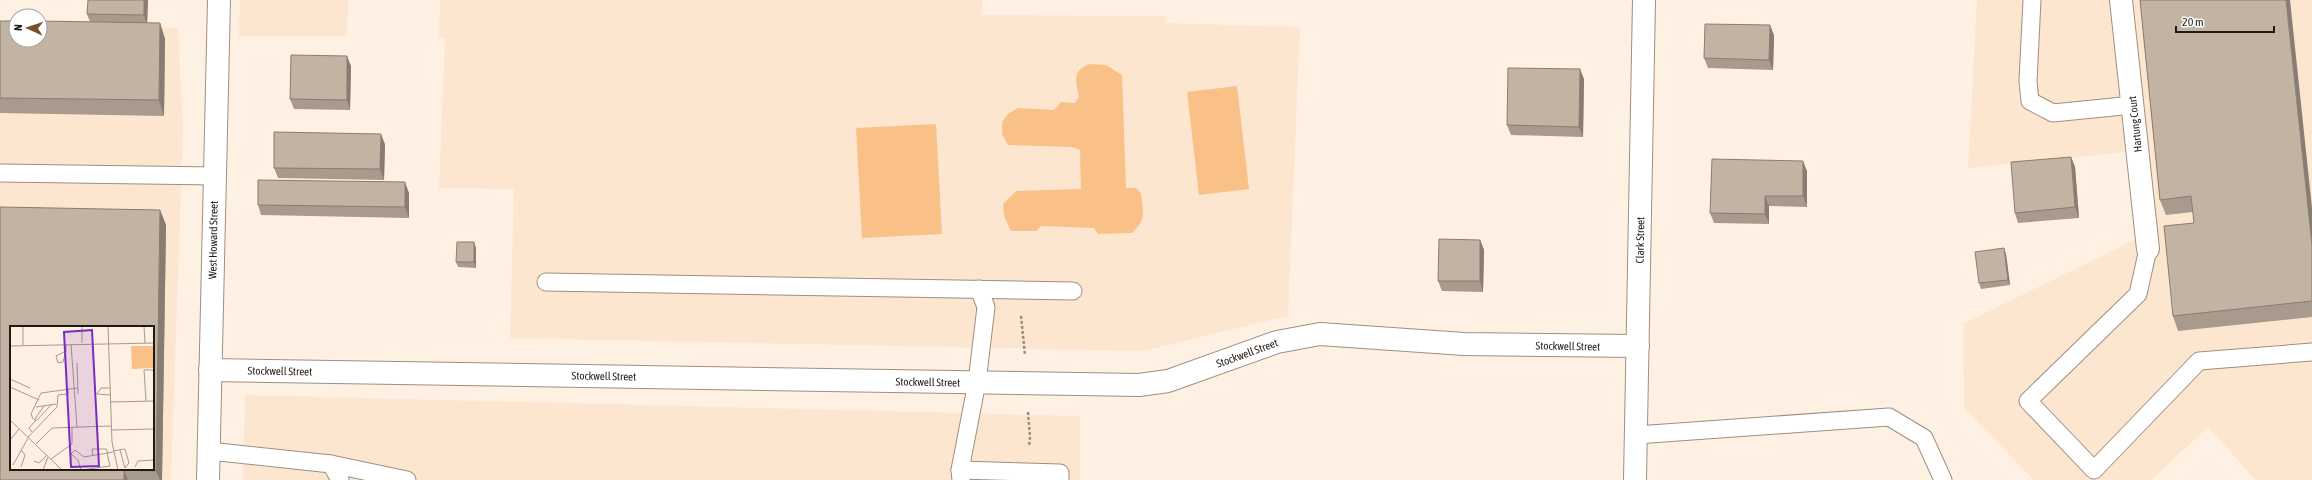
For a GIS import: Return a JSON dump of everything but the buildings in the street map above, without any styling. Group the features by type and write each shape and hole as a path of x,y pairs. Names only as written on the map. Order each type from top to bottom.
{"street":[{"name":"West Howard Street","path":"208,480 219,0"},
{"name":"Clark Street","path":"1635,480 1644,0"},
{"name":"Hartung Court","path":"2121,0 2148,249"},
{"name":"Stockwell Street","path":"210,370 1126,385 1160,382 1183,377 1278,342 1320,334 1494,345 1638,346"}],"lane":[{"path":"2032,0 2028,81 2030,101 2053,113 2133,105"},
{"path":"0,173 215,176"},
{"path":"2148,249 2138,294 2028,401 2094,470 2199,361 2312,352"},
{"path":"546,282 1072,291"},
{"path":"979,289 986,307 976,382 960,475 1024,472 1060,474 1060,480"},
{"path":"1636,435 1889,417 1924,438 1943,480"},
{"path":"209,452 331,464 407,480"},
{"path":"331,464 340,480"}],"path":[{"path":"1021,290 1021,319 1025,340 1025,383 1030,437 1024,472"}],"shaded area":[{"path":"240,0 348,0 347,36 239,36"},
{"path":"440,0 982,0 982,15 1165,16 1165,23 1300,27 1288,316 1142,351 510,338 514,189 439,188 445,39 439,38"},
{"path":"1977,0 2312,0 2312,480 2256,480 2208,427 2151,480 2034,480 1964,408 1963,324 2136,239 2126,152 1968,168"},
{"path":"0,26 8,33 8,48 48,48 48,26 178,28 183,129 171,480 0,480"},
{"path":"1090,64 1106,65 1122,75 1126,188 1136,188 1141,193 1143,215 1140,224 1132,233 1098,234 1094,228 1041,226 1036,231 1011,231 1004,216 1003,204 1016,191 1081,189 1080,150 1072,147 1008,145 1002,134 1002,122 1008,114 1018,108 1054,110 1061,102 1075,103 1079,97 1076,81 1077,73"},
{"path":"1237,86 1249,189 1199,195 1187,92"},
{"path":"936,124 942,234 862,238 856,128"},
{"path":"245,395 1080,416 1080,480 243,480"}]}
